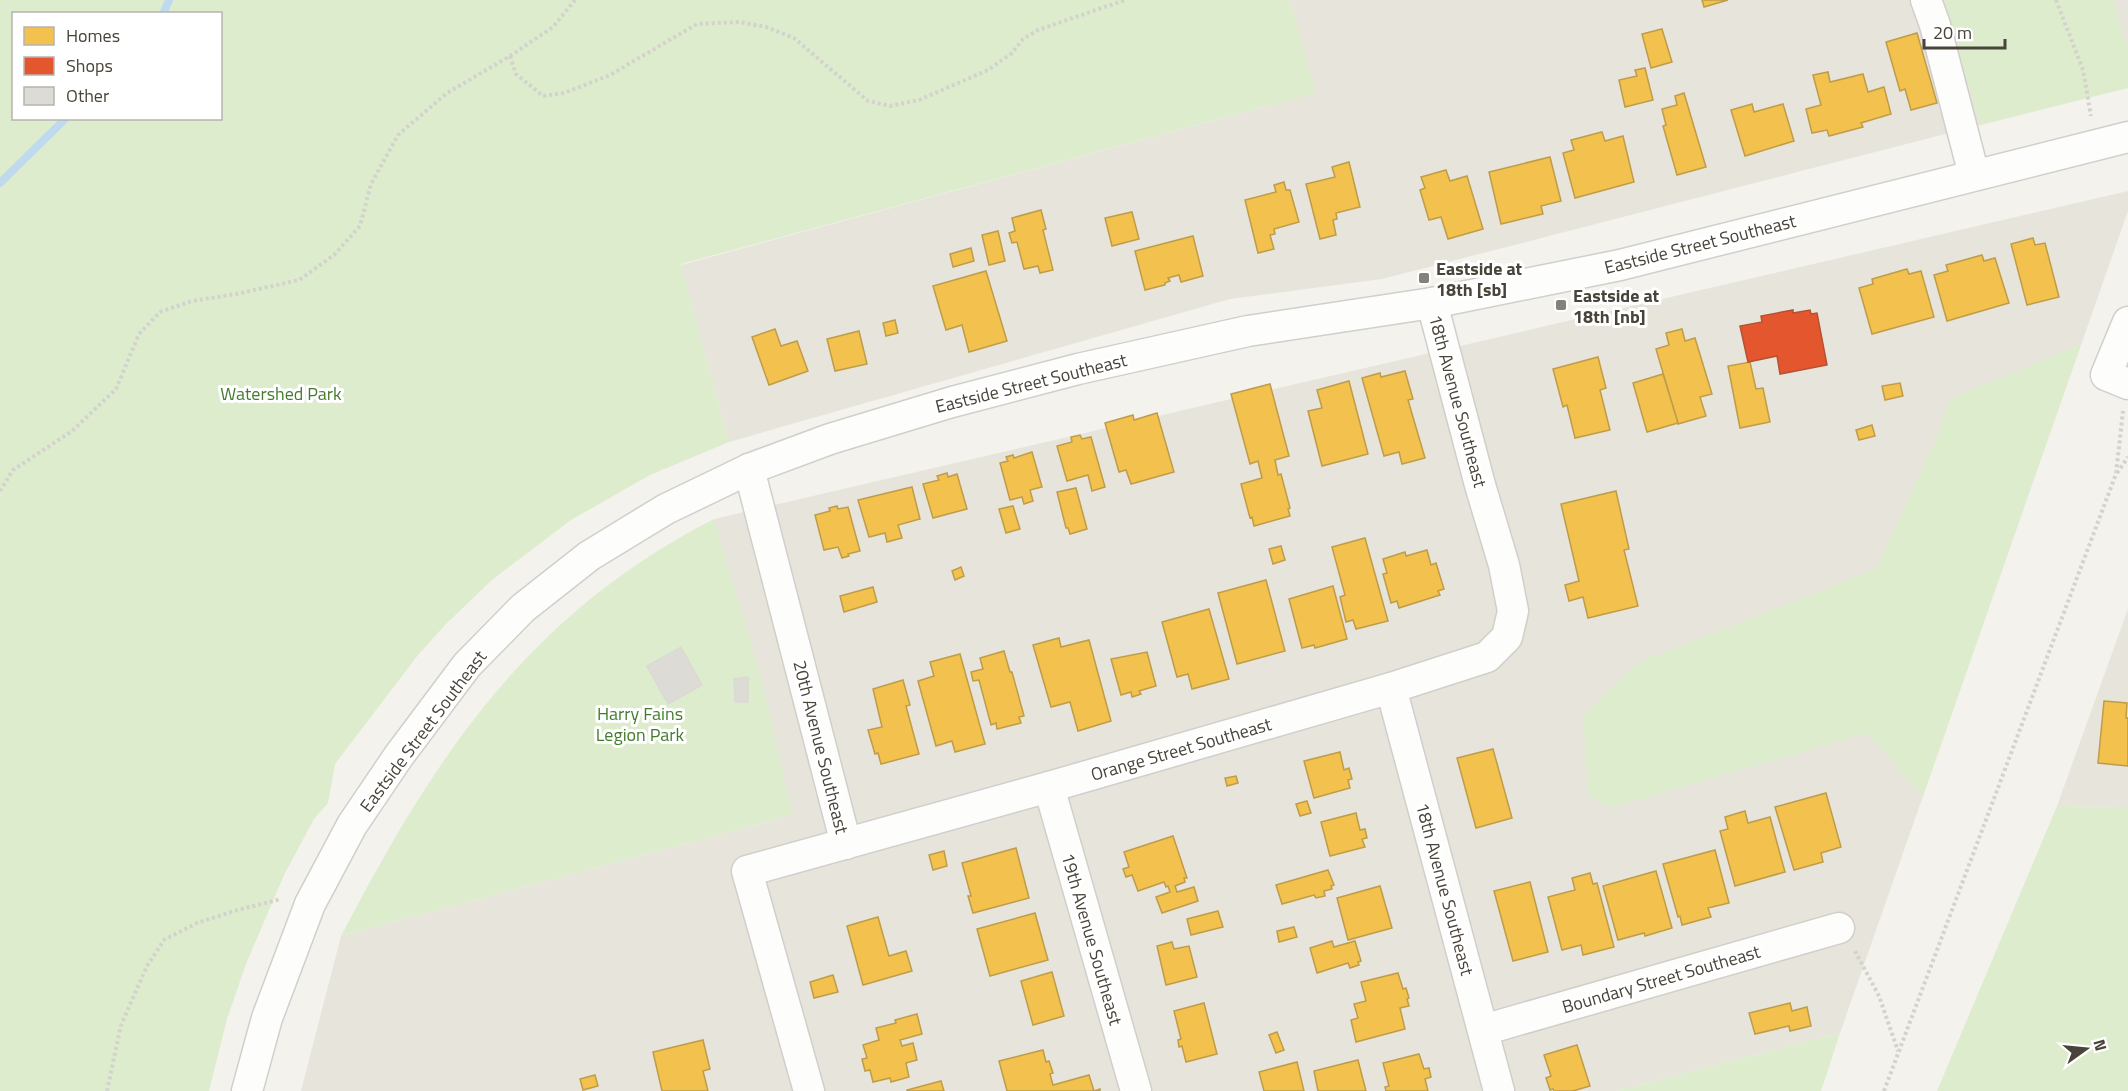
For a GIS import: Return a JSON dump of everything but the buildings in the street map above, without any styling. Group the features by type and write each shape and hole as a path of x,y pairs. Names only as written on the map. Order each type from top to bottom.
{"street":[{"path":"1926,0 1935,25 1974,175"},
{"name":"Eastside Street Southeast","path":"247,1091 267,1017 310,904 352,825 398,757 467,666 523,608 589,556 666,509 749,469 830,439 952,402 1077,369 1248,331 1432,303 1620,266 2128,137"},
{"name":"18th Avenue Southeast","path":"1432,303 1480,485 1504,565 1514,611 1507,637"},
{"path":"2128,322 2106,375 2128,382"},
{"name":"20th Avenue Southeast","path":"749,469 846,844 747,871 809,1091"},
{"name":"Orange Street Southeast","path":"846,844 1391,688 1487,657 1507,637"},
{"name":"18th Avenue Southeast","path":"1391,688 1499,1091"},
{"name":"19th Avenue Southeast","path":"1049,787 1136,1091"},
{"name":"Boundary Street Southeast","path":"1484,1030 1839,928"}],"path":[{"path":"0,492 13,470 72,431 116,389 139,334 160,312 192,301 298,280 334,255 360,226 370,184 398,135 447,93 510,56 553,27 575,0"},
{"path":"510,56 516,74 543,96 564,93 610,75 697,24 739,22 766,27 794,39 868,101 890,106 919,100 988,70 1012,53 1023,39 1038,30 1125,0"},
{"path":"2056,0 2083,70 2091,108 2092,145"},
{"path":"1884,1091 2116,474 2128,382"},
{"path":"2116,474 2128,457"},
{"path":"107,1091 121,1025 147,966 164,940 197,923 283,898 310,904"},
{"path":"1839,928 1870,977 1889,1021 1898,1052"}],"shaded area":[{"path":"1290,0 2128,0 2128,87 1382,279 1230,299 729,442 681,265 1315,93"},
{"path":"2128,191 2128,211 1840,1033 1616,1091 301,1091 341,936 793,815 714,519"},
{"path":"2128,609 2128,807 2057,806"}],"green space":[{"name":"Watershed Park","path":"0,0 1290,0 1316,93 681,264 729,442 650,475 571,520 492,580 445,625 418,655 335,764 328,803 314,819 284,875 246,964 227,1019 209,1091 0,1091"},
{"path":"1944,0 2114,0 2128,51 2128,88 1980,125"},
{"path":"2081,344 1923,796 1867,733 1610,808 1588,795 1583,715 1639,662 1876,569 1937,437 1950,399"},
{"name":"Harry Fains Legion Park","path":"714,519 761,677 793,815 341,936 376,870 413,808 451,750 493,696 539,645 590,599 648,557"},
{"path":"2057,806 2128,807 2128,1091 1937,1091"},
{"path":"1840,1033 1821,1091 1616,1091"}],"waterway":[{"path":"164,12 169,0"},
{"path":"0,183 64,120"}],"place":[{"name":"Eastside at 18th [sb]","path":"1424,278"},
{"name":"Eastside at 18th [nb]","path":"1561,305"}]}
